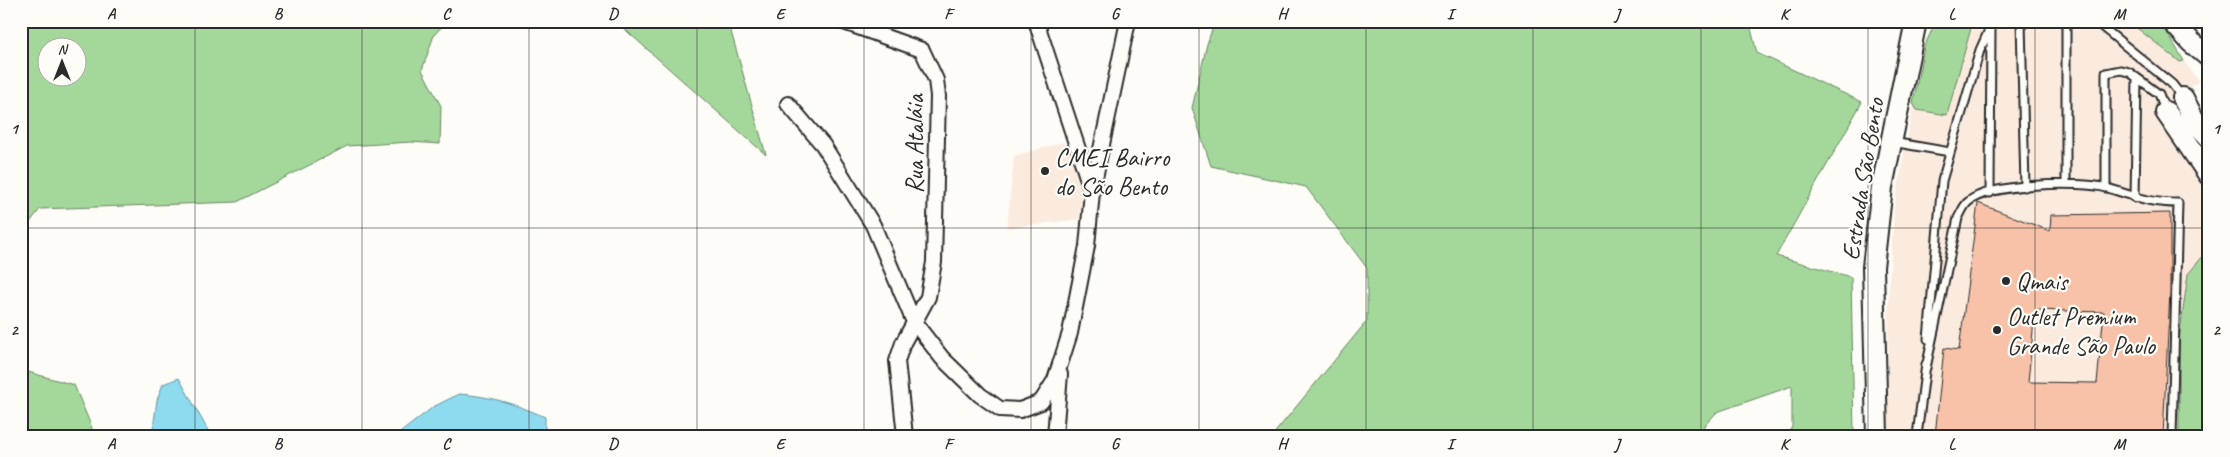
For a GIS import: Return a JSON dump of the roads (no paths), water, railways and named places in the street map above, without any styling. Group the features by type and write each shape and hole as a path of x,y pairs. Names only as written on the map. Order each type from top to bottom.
{"street":[{"name":"Rua Ataláia","path":"841,21 922,50 936,80 938,96 934,262 928,298 914,322 897,361 905,436"},
{"path":"1036,21 1092,192"},
{"path":"788,104 823,145 873,225 914,322 942,358 961,378 1000,409 1020,410 1041,402 1055,380 1070,333 1080,288 1092,192 1128,21"},
{"name":"Estrada São Bento","path":"1877,436 1873,267 1882,187 1916,21"},
{"path":"1912,43 1925,21"},
{"path":"2172,21 2191,42 2209,56"},
{"path":"2183,98 2194,120 2209,137"},
{"path":"2166,112 2209,175"},
{"path":"1055,436 1061,361"}],"lane":[{"path":"2021,21 2025,187"},
{"path":"2066,21 2066,184"},
{"path":"2095,21 2172,84 2183,98"},
{"path":"1990,193 1992,22"},
{"path":"1917,436 1926,368 1942,181 1980,50 1992,22"},
{"path":"2106,188 2106,73 2121,70 2129,72 2159,94 2166,112"},
{"path":"2134,198 2137,78"},
{"path":"1892,142 1950,152"},
{"path":"1926,368 1958,218 1967,202 1981,194 2038,184 2066,184 2106,188 2134,198 2157,203 2178,203 2172,436"}],"water":[{"path":"179,378 211,436 152,436 157,400 163,384"},
{"path":"459,394 503,401 545,417 545,436 396,436 433,407"}],"place":[{"name":"CMEI Bairro do São Bento","path":"1045,171"},
{"name":"Qmais","path":"2006,281"},
{"name":"Outlet Premium Grande São Paulo","path":"1997,330"}]}
